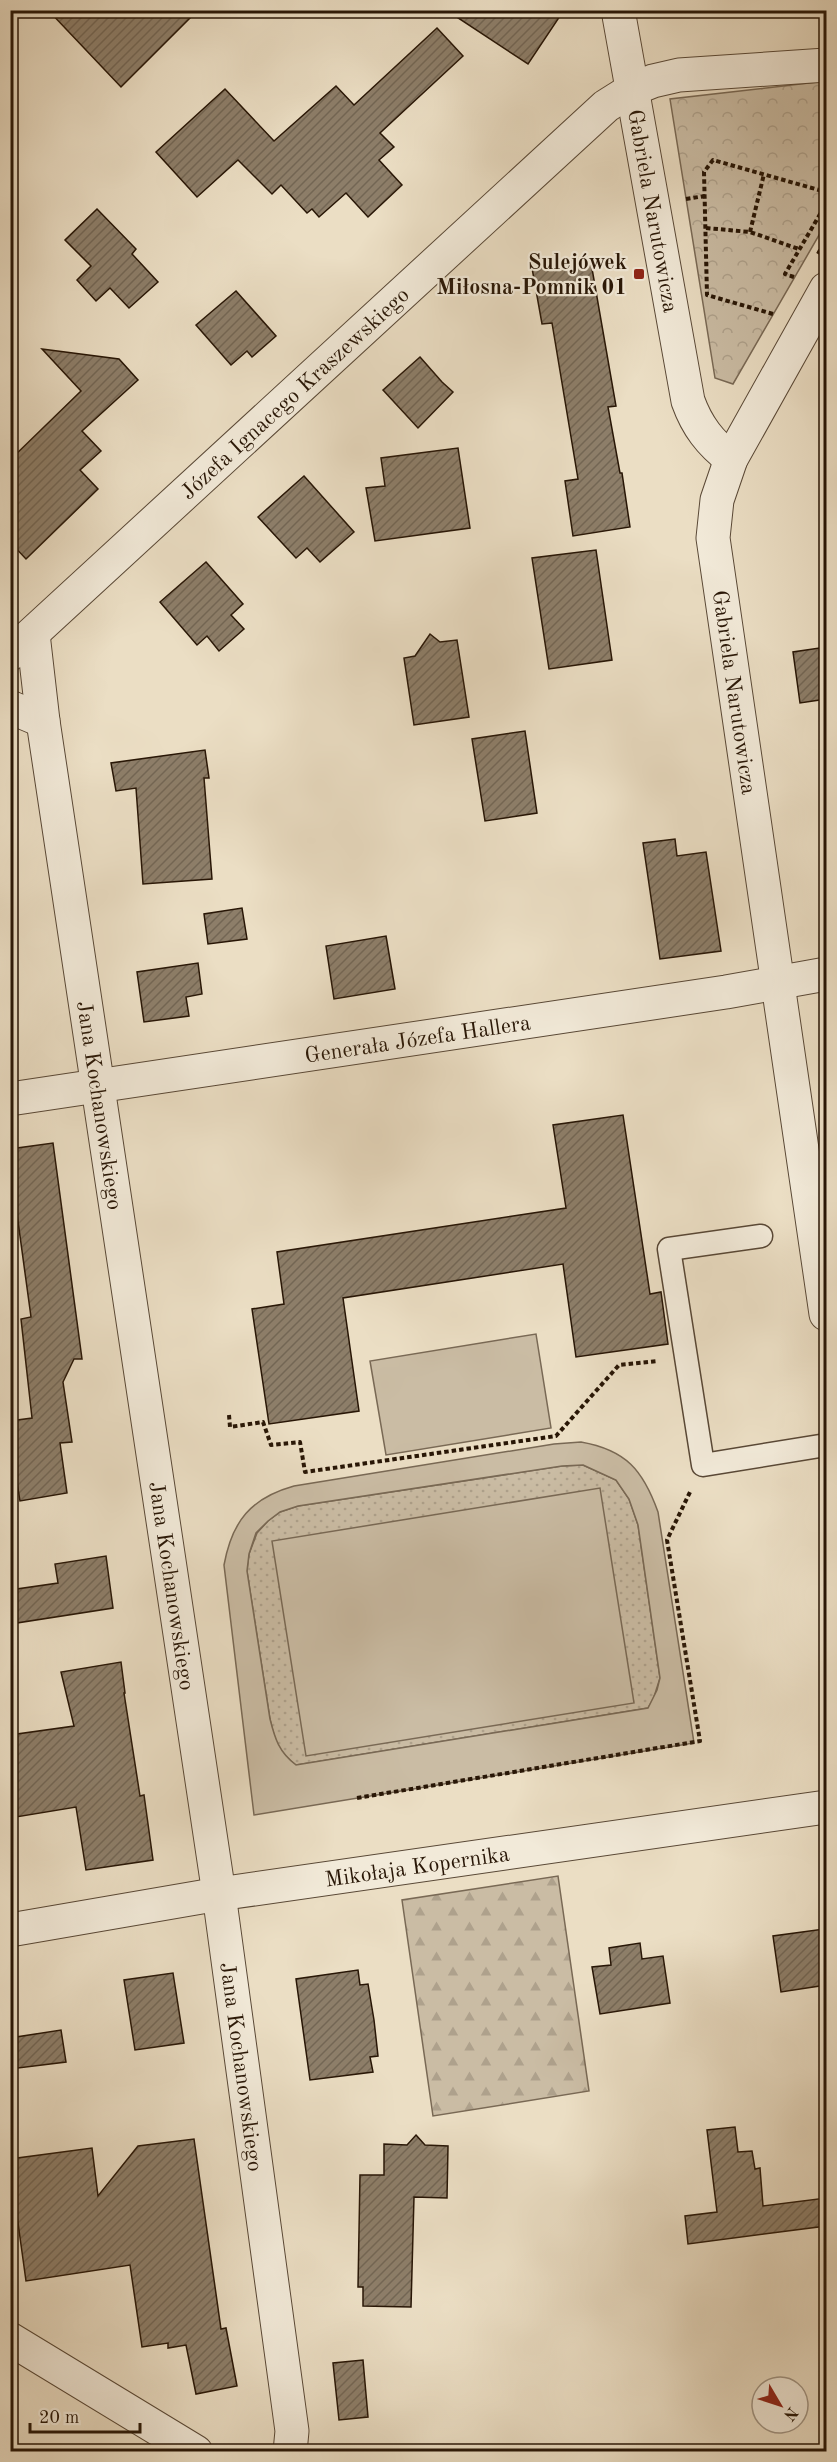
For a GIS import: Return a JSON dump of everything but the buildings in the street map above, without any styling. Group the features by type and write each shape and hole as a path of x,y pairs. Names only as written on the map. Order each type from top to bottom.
{"street":[{"name":"Gabriela Narutowicza","path":"618,10 688,401 699,427 710,442 730,459 717,500 714,549 826,1314"},
{"name":"Józefa Ignacego Kraszewskiego","path":"22,644 606,106 633,89 653,81 679,75 826,65"},
{"path":"730,459 815,276"},
{"name":"Jana Kochanowskiego","path":"22,644 43,721 219,1894 290,2416 290,2451"},
{"path":"10,707 43,721"},
{"name":"Generała Józefa Hallera","path":"10,1099 779,984 826,974"},
{"name":"Mikołaja Kopernika","path":"10,1930 219,1894 826,1807"},
{"path":"10,2339 196,2451"}],"lane":[{"path":"761,1236 669,1249 703,1464 826,1445"}],"path":[{"path":"782,317 707,295 704,172 713,160 826,192"},
{"path":"750,232 764,174"},
{"path":"685,210 684,199 705,196"},
{"path":"826,204 785,274 815,276 826,239"},
{"path":"706,228 750,232 799,249"},
{"path":"229,1415 230,1427 263,1422 271,1445 300,1442 304,1472 556,1436 619,1365 686,1358"},
{"path":"357,1798 700,1741 667,1540 703,1464"}],"green space":[{"path":"826,81 826,223 733,384 715,378 670,99"},
{"path":"536,1334 551,1428 386,1455 370,1361"},
{"path":"581,1442 610,1450 631,1464 646,1484 658,1512 694,1743 254,1815 224,1565 232,1536 246,1514 266,1497 294,1486 554,1444","holes":["583,1465 616,1480 629,1499 638,1525 660,1678 648,1708 296,1765 285,1755 276,1739 270,1719 247,1571 249,1554 256,1533 268,1521 280,1512 298,1506 562,1466"]},
{"path":"583,1465 616,1480 629,1499 638,1525 660,1678 648,1708 296,1765 285,1755 275,1740 270,1719 247,1571 249,1554 257,1533 268,1521 280,1512 298,1506 562,1466"},
{"path":"600,1488 634,1703 306,1756 272,1541"},
{"path":"558,1876 589,2091 433,2116 402,1900"}],"place":[{"name":"Sulejówek Miłosna-Pomnik 01","path":"639,274"}]}
